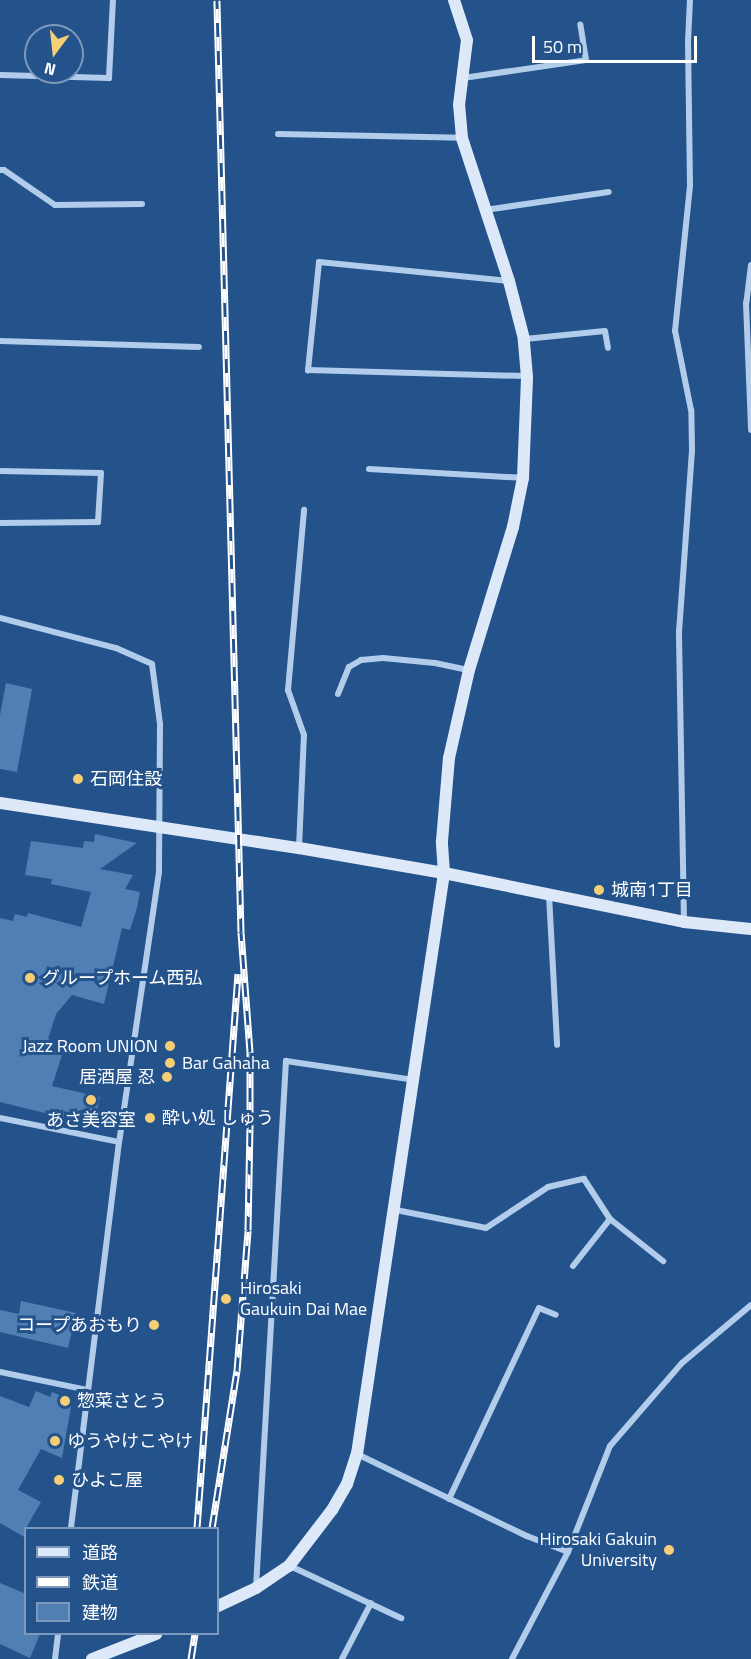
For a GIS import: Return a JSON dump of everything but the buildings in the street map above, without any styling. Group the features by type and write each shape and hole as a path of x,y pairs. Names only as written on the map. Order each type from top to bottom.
{"street":[{"path":"0,75 109,78 113,0"},
{"path":"219,1606 256,1588 289,1566 332,1510 347,1484 357,1454 396,1210 444,873 442,841 449,758 469,670 513,527 523,478 527,376 524,339 509,281 462,138 459,105 467,40 454,0"},
{"path":"684,922 679,633 692,449 691,410 675,331 690,185 688,42 690,0"},
{"path":"463,78 586,60 580,24"},
{"path":"278,134 462,138"},
{"path":"0,170 4,170 55,205 142,204"},
{"path":"484,210 609,192"},
{"path":"509,281 319,262 308,369 527,376"},
{"path":"751,266 746,303 751,430"},
{"path":"524,339 605,331 608,348"},
{"path":"0,341 199,347"},
{"path":"369,469 523,478"},
{"path":"0,471 101,473 98,522 0,522"},
{"path":"298,848 304,735 288,690 304,510"},
{"path":"0,618 116,648 152,664 160,724 159,872 119,1142 71,1527"},
{"path":"338,694 349,667 361,660 393,659 469,670"},
{"path":"0,803 298,848 444,873 684,922 751,929"},
{"path":"549,894 557,1045"},
{"path":"256,1588 286,1061 415,1080"},
{"path":"0,1118 119,1142"},
{"path":"396,1210 486,1228 548,1186 584,1179 610,1219 663,1261"},
{"path":"573,1266 610,1219"},
{"path":"512,1659 568,1552 610,1446 682,1363 748,1312 751,1305"},
{"path":"449,1499 539,1308 556,1315"},
{"path":"0,1372 88,1390"},
{"path":"357,1454 527,1536 568,1552"},
{"path":"289,1566 401,1618"},
{"path":"342,1659 371,1604"},
{"path":"55,1659 58,1635"},
{"path":"92,1659 153,1635"}],"railway":[{"path":"212,1527 237,1371 248,1230 250,1129 250,1052 241,932 217,0"},
{"path":"197,1527 238,974"},
{"path":"191,1659 195,1635"}],"place":[{"name":"石岡住設","path":"78,779"},
{"name":"城南1丁目","path":"599,890"},
{"name":"グループホーム西弘","path":"30,978"},
{"name":"Jazz Room UNION","path":"170,1046"},
{"name":"Bar Gahaha","path":"170,1063"},
{"name":"居酒屋 忍","path":"167,1077"},
{"name":"あさ美容室","path":"91,1100"},
{"name":"酔い処 しゅう","path":"150,1118"},
{"name":"Hirosaki Gaukuin Dai Mae","path":"226,1299"},
{"name":"コープあおもり","path":"154,1325"},
{"name":"惣菜さとう","path":"65,1401"},
{"name":"ゆうやけこやけ","path":"55,1441"},
{"name":"ひよこ屋","path":"59,1480"},
{"name":"Hirosaki Gakuin University","path":"669,1550"}]}
